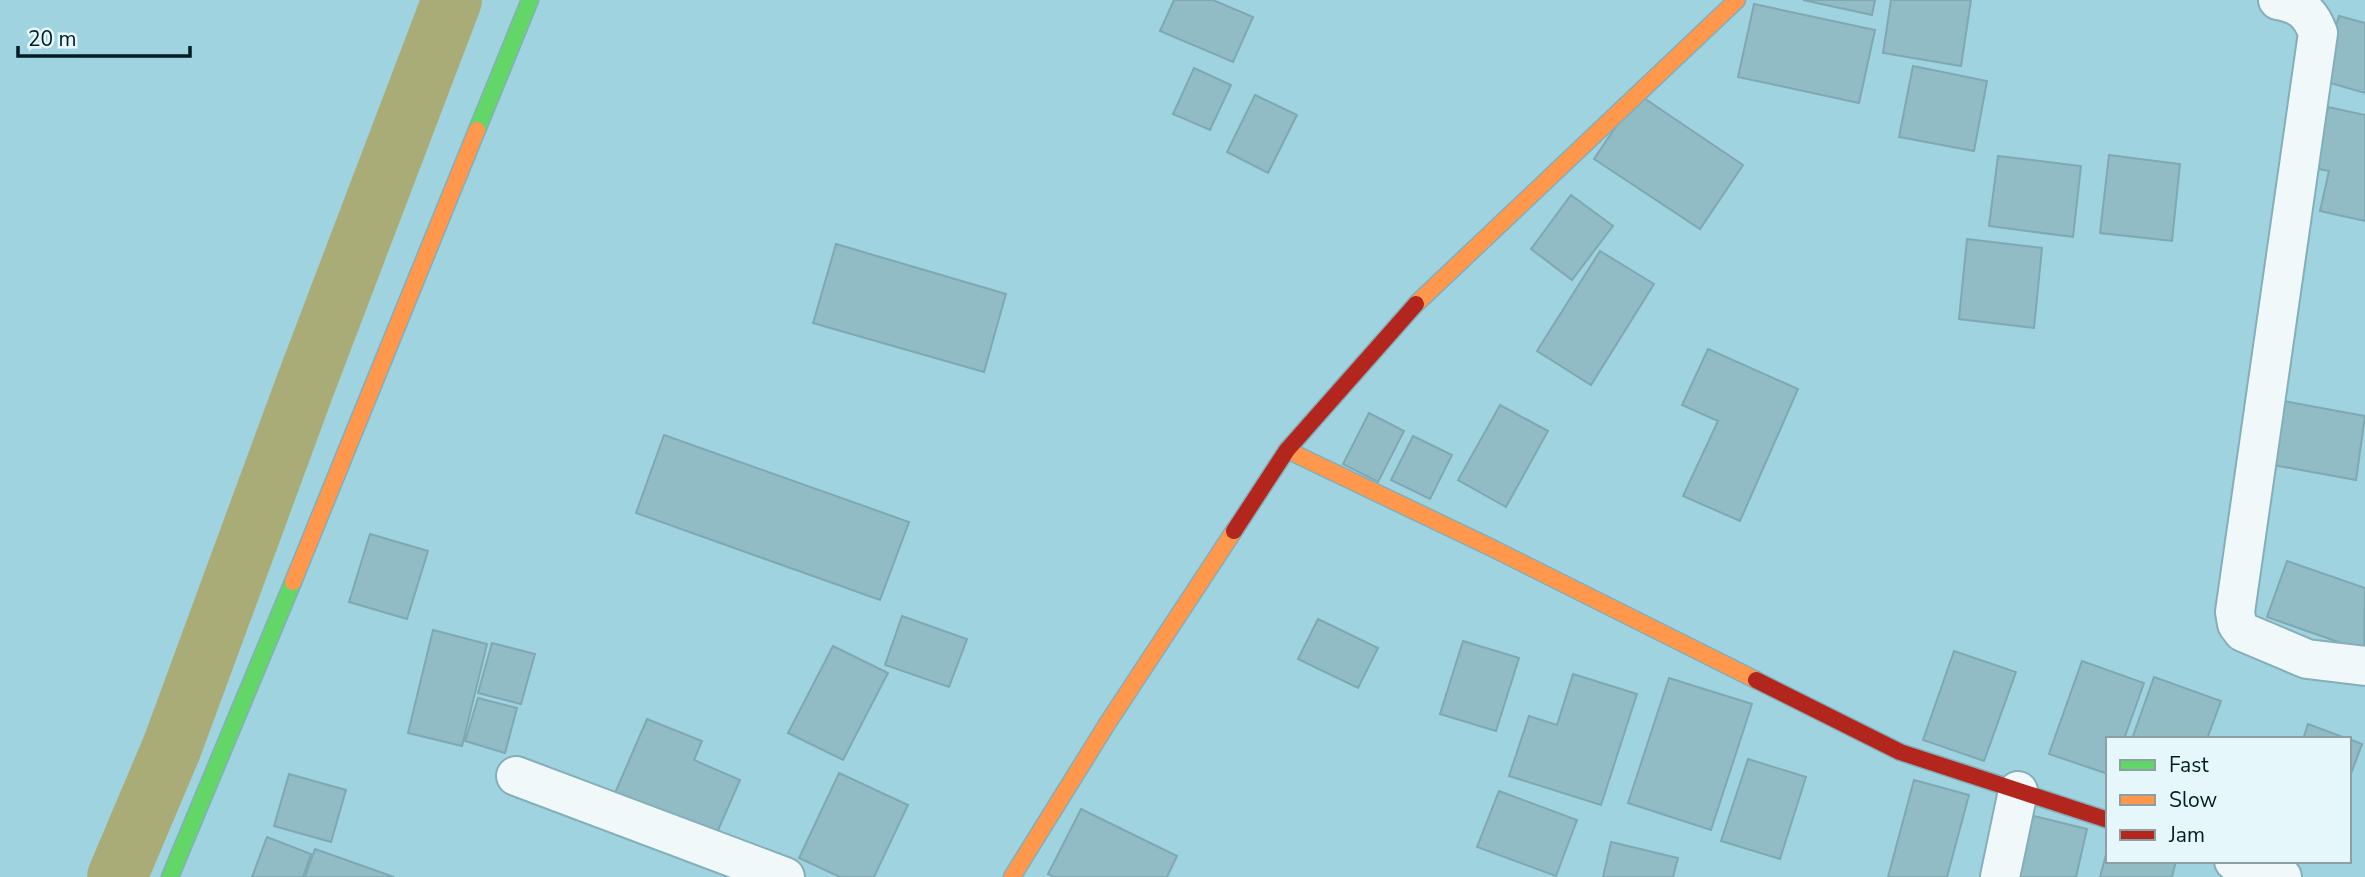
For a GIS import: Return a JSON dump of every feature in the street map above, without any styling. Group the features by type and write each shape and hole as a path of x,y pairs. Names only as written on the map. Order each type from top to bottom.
{"street":[{"path":"170,877 530,0"},
{"path":"1012,877 1107,724 1287,450 1428,290 1737,0"},
{"path":"2278,0 2300,7 2312,16 2318,33 2235,612 2237,624 2243,632 2307,659 2365,666"},
{"path":"1287,450 1492,548 1900,752 2106,819"},
{"path":"516,776 785,877"},
{"path":"2000,877 2018,791"},
{"path":"2240,863 2282,877"}],"building":[{"path":"1174,0 1213,0 1253,17 1233,62 1160,31"},
{"path":"1803,0 1875,0 1872,15"},
{"path":"1891,0 1971,0 1961,66 1883,53"},
{"path":"1754,4 1875,30 1859,103 1738,77"},
{"path":"2339,16 2365,23 2365,93 2320,80"},
{"path":"1913,66 1987,81 1974,151 1899,137"},
{"path":"1194,68 1231,85 1210,130 1173,114"},
{"path":"1638,94 1743,165 1700,229 1594,159"},
{"path":"1255,95 1297,115 1268,173 1227,152"},
{"path":"2328,107 2365,115 2365,221 2320,211 2329,171 2314,168"},
{"path":"2109,155 2180,164 2172,241 2100,233"},
{"path":"1998,156 2081,166 2073,237 1989,226"},
{"path":"1571,195 1613,226 1572,280 1531,249"},
{"path":"1967,239 2042,248 2034,328 1959,319"},
{"path":"836,244 1006,294 984,372 813,323"},
{"path":"1600,251 1654,284 1591,385 1537,351"},
{"path":"1708,349 1798,389 1740,521 1683,496 1718,421 1682,405"},
{"path":"2273,399 2365,416 2356,480 2262,463"},
{"path":"1500,405 1548,431 1506,507 1458,480"},
{"path":"1369,413 1404,431 1378,482 1343,464"},
{"path":"664,435 909,522 880,600 636,513"},
{"path":"1413,436 1452,455 1430,499 1391,480"},
{"path":"370,534 428,551 407,619 349,602"},
{"path":"2287,561 2365,588 2364,651 2267,617"},
{"path":"902,616 967,639 949,687 885,665"},
{"path":"1318,619 1378,648 1358,688 1298,659"},
{"path":"433,630 487,644 462,746 408,733"},
{"path":"1463,641 1519,658 1496,731 1440,714"},
{"path":"492,643 535,654 521,704 478,693"},
{"path":"833,646 888,673 843,760 788,733"},
{"path":"1954,651 2016,672 1984,761 1923,740"},
{"path":"2082,661 2144,683 2125,737 2106,737 2106,773 2049,754"},
{"path":"1573,674 1637,694 1601,805 1509,776 1529,716 1557,725"},
{"path":"2154,677 2221,701 2208,737 2133,737"},
{"path":"1669,678 1752,704 1711,830 1628,803"},
{"path":"478,698 517,708 505,753 465,741"},
{"path":"647,719 702,741 694,760 740,780 716,835 615,793"},
{"path":"2308,724 2343,737 2304,737"},
{"path":"2351,740 2362,744 2351,774"},
{"path":"1748,759 1806,777 1780,859 1721,841"},
{"path":"839,773 908,805 874,877 840,877 799,858"},
{"path":"289,774 346,790 331,842 274,826"},
{"path":"1914,780 1969,795 1947,877 1888,877"},
{"path":"1499,791 1577,820 1556,876 1477,847"},
{"path":"1081,809 1177,856 1167,877 1054,877 1048,874"},
{"path":"2022,813 2087,829 2076,877 2007,877"},
{"path":"267,837 311,854 303,877 252,877"},
{"path":"1611,842 1678,858 1673,877 1603,877"},
{"path":"315,849 394,877 305,877"},
{"path":"2106,854 2106,863 2176,863 2172,877 2100,877"}],"waterway":[{"path":"117,877 172,747 305,386 452,0"}],"traffic: fast":[{"path":"477,130 530,0"},
{"path":"170,877 293,582"}],"traffic: slow":[{"path":"1416,304 1737,0"},
{"path":"293,582 477,130"},
{"path":"1287,450 1492,548 1756,680"},
{"path":"1012,877 1107,724 1234,531"}],"traffic: jam":[{"path":"1234,531 1287,450 1416,304"},
{"path":"1756,680 1900,752 2106,819"}]}
